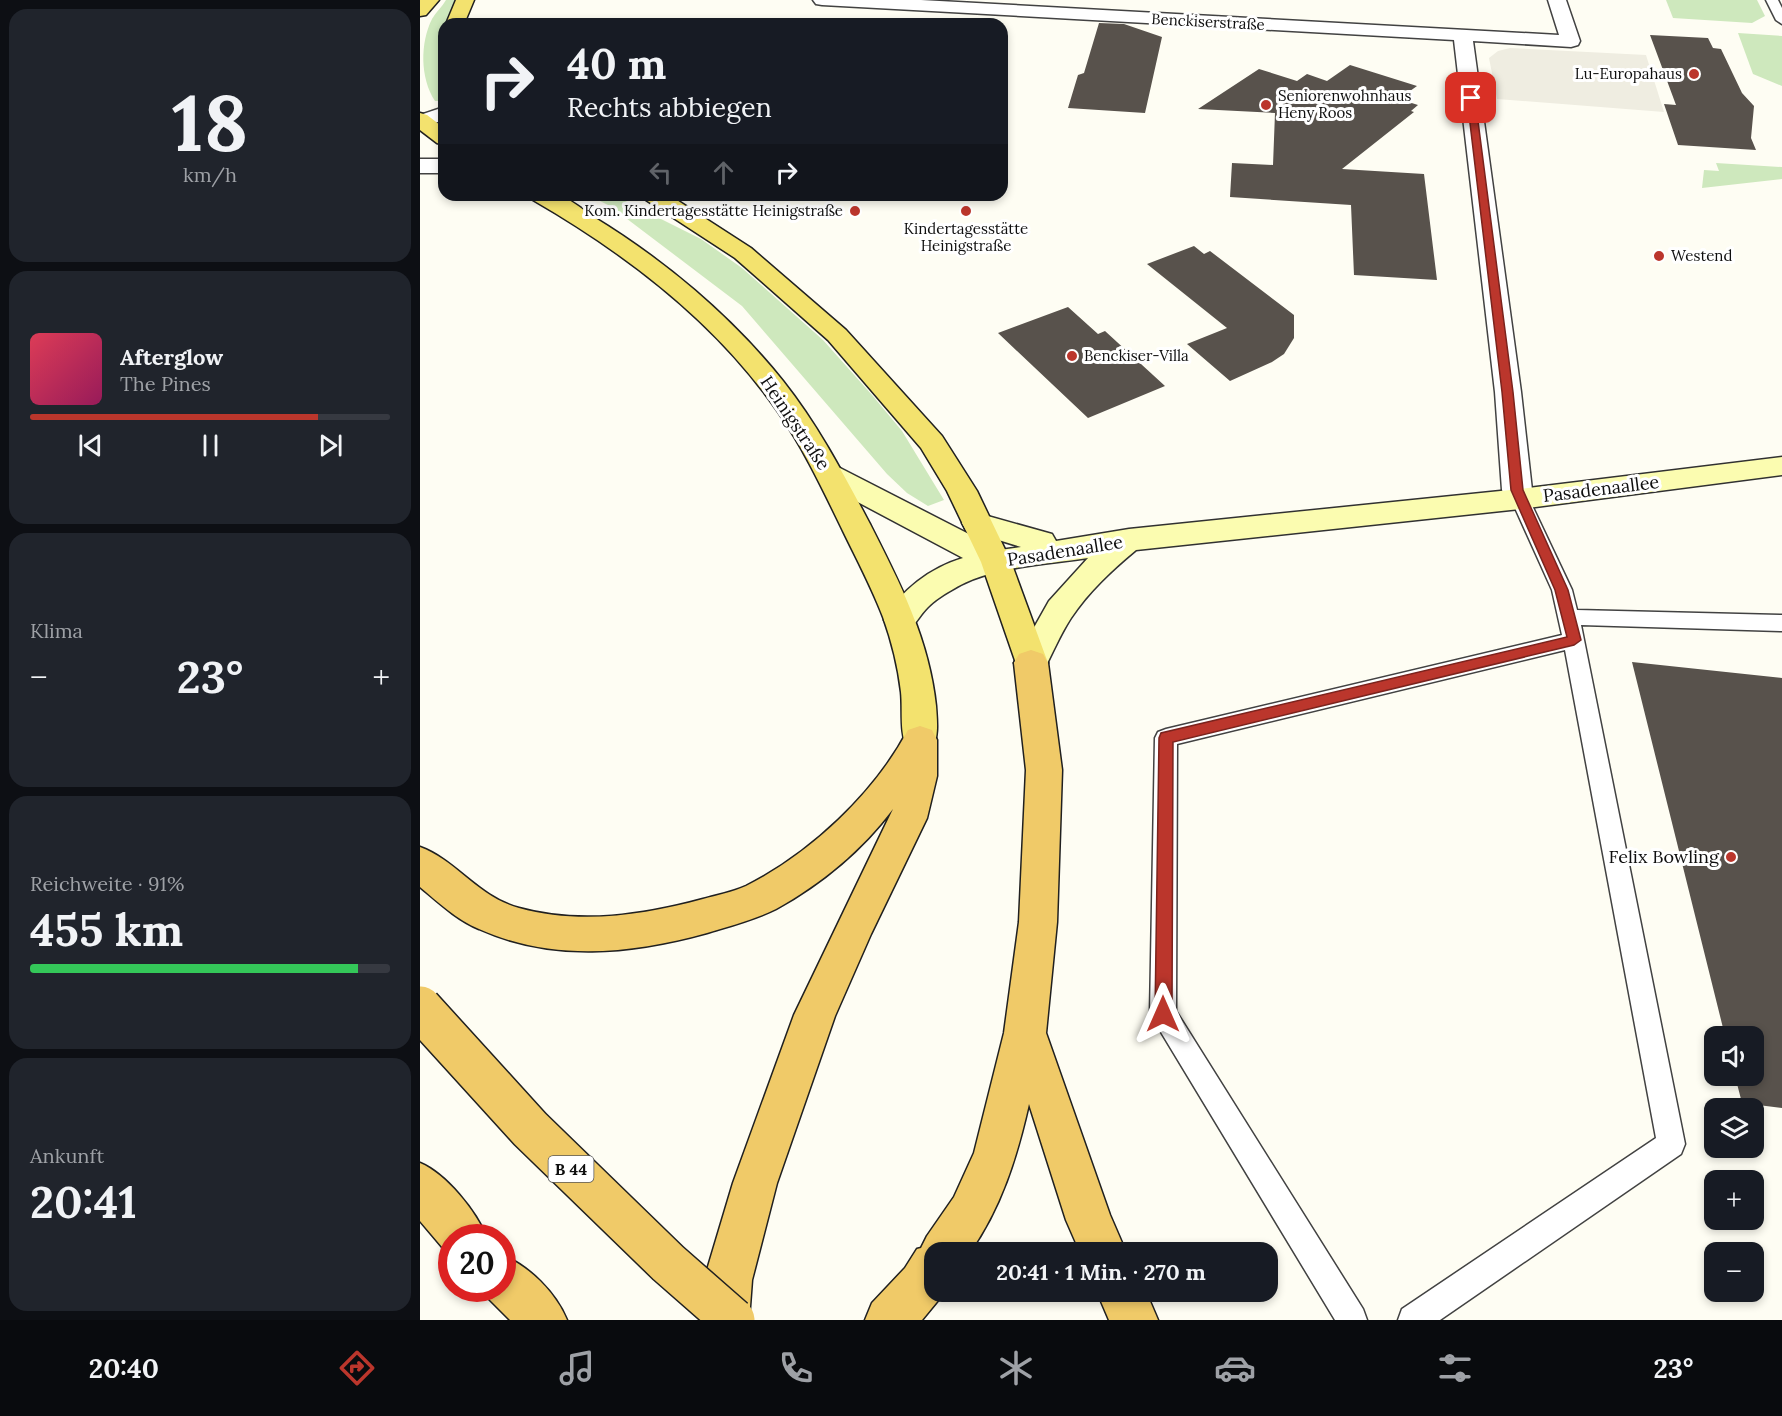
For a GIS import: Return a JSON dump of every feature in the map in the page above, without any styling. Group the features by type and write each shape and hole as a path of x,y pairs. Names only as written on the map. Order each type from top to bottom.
{"highway":[{"path":"950,1242 970,1213 995,1156 1025,1033 1038,922 1044,770 1031,663"},
{"path":"420,862 444,884 492,916 548,933 612,936 681,923 753,902 794,876 840,842 871,812 920,740"},
{"path":"725,1320 728,1280 754,1183 815,1016 855,926 909,818 919,776 920,740"},
{"name":"B 44","path":"420,1008 530,1130 668,1263 733,1320"},
{"path":"1025,1033 1099,1242"},
{"path":"420,1186 452,1224"},
{"path":"889,1320 924,1282"},
{"path":"516,1292 543,1320"},
{"path":"1126,1302 1134,1320"}],"main road":[{"path":"420,11 430,0"},
{"path":"458,18 465,0"},
{"path":"421,118 438,134"},
{"name":"Heinigstraße","path":"552,201 583,218 630,250 676,286 751,359 789,406 830,475 900,620 914,666 920,705 920,740"},
{"path":"663,201 743,253 837,334 932,442 962,491 996,562 1031,663"},
{"name":"Pasadenaallee","path":"996,562 1012,549 1041,542 1519,495 1782,456"},
{"name":"Pasadenaallee","path":"996,562 1129,540 1782,466"},
{"path":"830,475 996,562"},
{"path":"977,524 1041,542"},
{"path":"1031,663 1047,627 1068,597 1093,569 1129,540"},
{"path":"900,620 917,598 940,582 968,568 996,562"}],"street":[{"name":"Benckiserstraße","path":"822,0 1014,5 1463,36 1571,41 1557,0"},
{"path":"1463,36 1519,495"},
{"path":"421,118 438,108"},
{"path":"421,118 438,114"},
{"path":"420,166 438,166"}],"lane":[{"path":"1772,0 1782,20"},
{"path":"1413,1320 1671,1144 1571,628 1562,590 1519,495"},
{"path":"1352,1320 1163,1014 1166,738 1571,628 1782,623"}],"green space":[{"path":"446,0 459,0 452,18 438,18 438,101 435,101 430,92 423,60 425,39 432,19"},
{"path":"1666,0 1757,0 1765,16 1752,23 1673,18"},
{"path":"1738,33 1782,36 1782,86 1753,74"},
{"path":"1716,163 1782,167 1782,179 1702,188 1704,170 1719,171"},
{"path":"600,201 625,201 701,239 742,268 823,340 872,395 902,431 944,500 928,506 907,493 887,474 742,306 610,206"}],"shaded area":[{"path":"1510,48 1646,55 1664,112 1497,99 1489,58 1498,51"}],"building":[{"path":"1099,23 1124,24 1162,37 1145,113 1068,108 1078,75 1084,73"},
{"name":"Lu-Europahaus","path":"1650,35 1708,38 1713,48 1721,49 1742,93 1754,106 1751,138 1756,150 1678,145 1664,104 1676,105"},
{"path":"1350,65 1417,86 1399,99 1418,105 1411,111 1414,112 1342,169 1424,174 1437,280 1354,275 1351,205 1230,197 1232,163 1273,165 1275,113 1198,109 1259,69 1297,81 1307,74 1327,81"},
{"path":"1194,246 1204,254 1210,251 1294,315 1294,338 1284,354 1230,381 1187,344 1227,328 1147,264"},
{"name":"Benckiser-Villa","path":"1068,307 1098,334 1105,331 1165,386 1088,418 998,333"},
{"name":"Felix Bowling","path":"1632,662 1782,678 1782,1108 1764,1106 1764,1098 1741,1098 1738,1086 1764,1086 1764,1026 1723,1026"}],"place":[{"name":"Lu-Europahaus","path":"1694,74"},
{"name":"Seniorenwohnhaus Heny Roos","path":"1266,105"},
{"name":"Kom. Kindertagesstätte Heinigstraße","path":"855,211"},
{"name":"Kindertagesstätte Heinigstraße","path":"966,211"},
{"name":"Westend","path":"1659,256"},
{"name":"Benckiser-Villa","path":"1072,356"},
{"name":"Felix Bowling","path":"1731,857"}],"route":[{"path":"1163,1014 1166,738 1574,640 1562,590 1517,490 1508,392 1471,98"}]}
